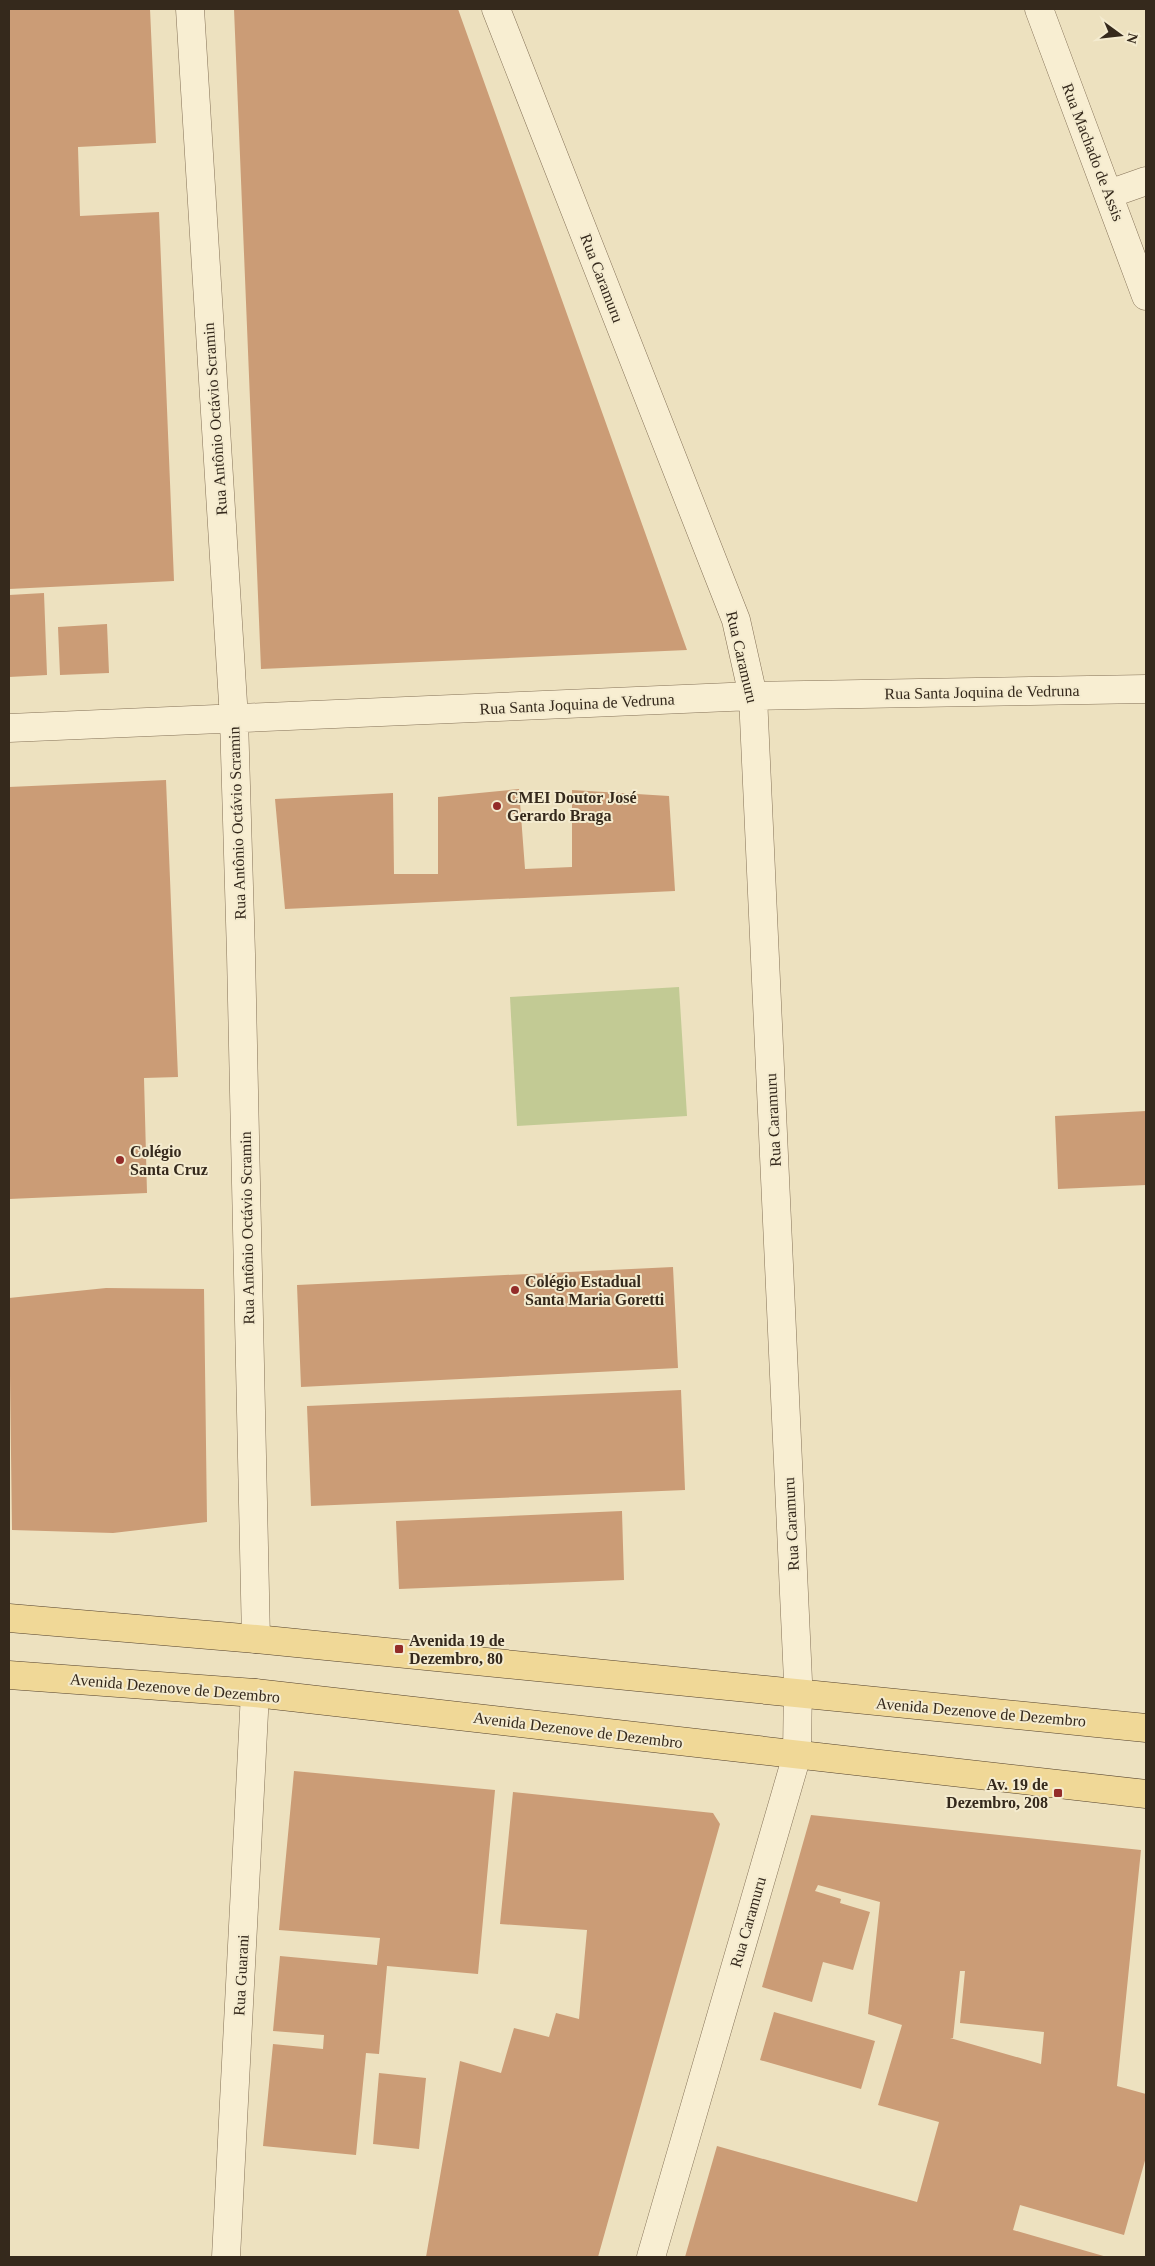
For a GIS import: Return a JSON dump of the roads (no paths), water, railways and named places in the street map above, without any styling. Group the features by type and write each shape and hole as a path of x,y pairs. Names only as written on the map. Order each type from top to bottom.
{"main road":[{"name":"Avenida Dezenove de Dezembro","path":"9,1618 256,1639 799,1695 1146,1728"},
{"name":"Avenida Dezenove de Dezembro","path":"9,1675 255,1693 1146,1794"}],"street":[{"name":"Rua Antônio Octávio Scramin","path":"190,9 234,719 242,984 256,1639"},
{"name":"Rua Caramuru","path":"496,9 736,620 753,696 799,1695 797,1755 651,2257"},
{"name":"Rua Machado de Assis","path":"1039,9 1146,296"},
{"path":"1109,194 1146,181"},
{"name":"Rua Santa Joquina de Vedruna","path":"9,728 753,696 1146,690"},
{"name":"Rua Guarani","path":"226,2257 255,1693"}],"place":[{"name":"CMEI Doutor José Gerardo Braga","path":"497,806"},
{"name":"Colégio Santa Cruz","path":"120,1160"},
{"name":"Colégio Estadual Santa Maria Goretti","path":"515,1290"},
{"name":"Avenida 19 de Dezembro, 80","path":"399,1649"},
{"name":"Av. 19 de Dezembro, 208","path":"1058,1793"}]}
